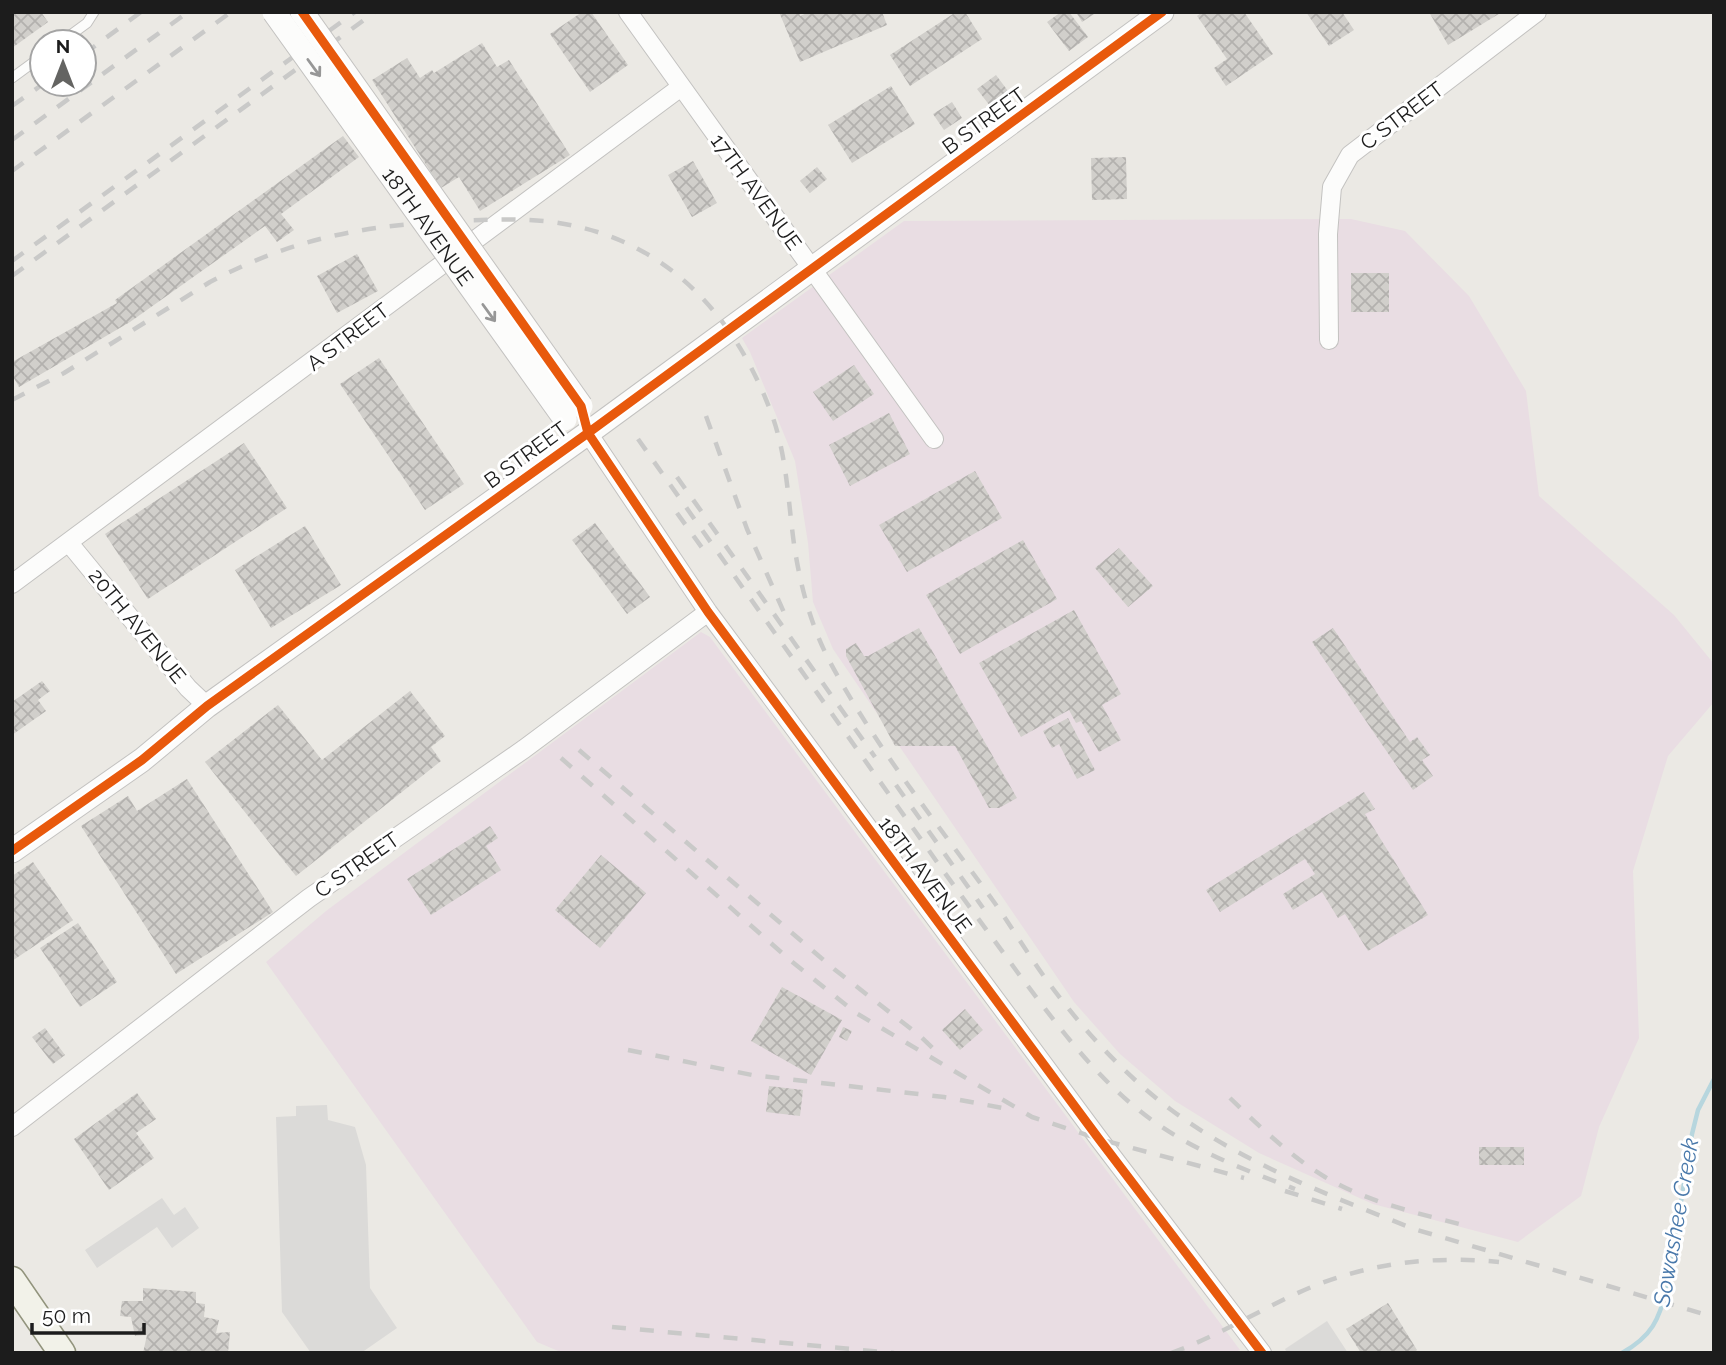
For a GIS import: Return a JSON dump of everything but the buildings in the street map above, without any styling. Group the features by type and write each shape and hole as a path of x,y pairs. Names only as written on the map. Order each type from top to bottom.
{"main road":[{"path":"12,1280 62,1353"}],"street":[{"name":"18TH AVENUE","path":"274,12 573,412 708,612 1098,1139 1262,1353"},
{"path":"302,12 573,412"},
{"name":"17TH AVENUE","path":"628,12 934,439"},
{"name":"B STREET","path":"12,851 142,760 207,706 588,433 1162,12"},
{"name":"C STREET","path":"1329,340 1328,234 1332,187 1350,155 1537,12"},
{"name":"A STREET","path":"12,584 681,87"},
{"name":"20TH AVENUE","path":"69,543 188,688 207,706"},
{"name":"C STREET","path":"12,1128 309,898 524,749 708,612"}],"lane":[{"path":"80,28 94,12"},
{"path":"12,78 28,66"}],"shaded area":[{"path":"1351,219 1405,231 1469,296 1526,391 1539,496 1674,615 1714,664 1714,702 1668,756 1633,871 1639,1038 1599,1127 1581,1196 1518,1242 1373,1204 1259,1153 1175,1101 1120,1054 1074,1002 833,649 813,602 808,543 795,461 742,338 904,221"},
{"path":"701,632 710,637 1240,1350 1233,1353 563,1353 537,1342 266,962 326,911"},
{"path":"327,1105 328,1120 355,1127 366,1165 370,1288 397,1328 361,1353 311,1353 282,1312 276,1117 296,1116 296,1106"},
{"path":"162,1198 174,1215 185,1207 199,1228 172,1248 157,1227 97,1268 85,1250"},
{"path":"1327,1321 1348,1353 1287,1353 1285,1349"}],"waterway":[{"name":"Sowashee Creek","path":"1622,1353 1641,1340 1653,1326 1661,1309 1667,1288 1692,1134 1698,1110 1714,1079"}],"railway":[{"path":"98,44 141,12"},
{"path":"12,140 188,12"},
{"path":"12,171 231,12"},
{"path":"12,261 355,12"},
{"path":"12,276 375,12"},
{"path":"12,106 28,95"},
{"path":"12,400 64,373 210,282 266,256 321,239 407,224 504,219 544,221 585,228 623,241 656,260 686,283 713,310 736,342 756,377 777,431 799,575 812,620 830,662 887,755 994,902 1043,975 1086,1029 1118,1063 1152,1095 1198,1128 1257,1162 1319,1191 1414,1229 1714,1317"},
{"path":"706,416 747,529 786,617"},
{"path":"638,439 948,877 1046,1010 1090,1064 1122,1096 1176,1136 1234,1165 1295,1189"},
{"path":"677,477 875,757"},
{"path":"677,513 708,556"},
{"path":"579,750 834,969 919,1035 942,1057"},
{"path":"561,758 790,960 856,1013 1032,1117 1099,1139 1244,1178"},
{"path":"896,785 983,908"},
{"path":"628,1050 752,1075 944,1097 1008,1109"},
{"path":"1230,1098 1287,1150 1341,1186 1375,1200 1463,1225"},
{"path":"1285,1191 1342,1209"},
{"path":"1171,1353 1300,1292 1341,1276 1408,1262 1499,1262"},
{"path":"612,1327 894,1353"}],"cycle path":[{"path":"302,12 581,406 588,433 708,612 1099,1139 1262,1353"},
{"path":"12,851 142,760 207,706 588,433 1162,12"}]}
